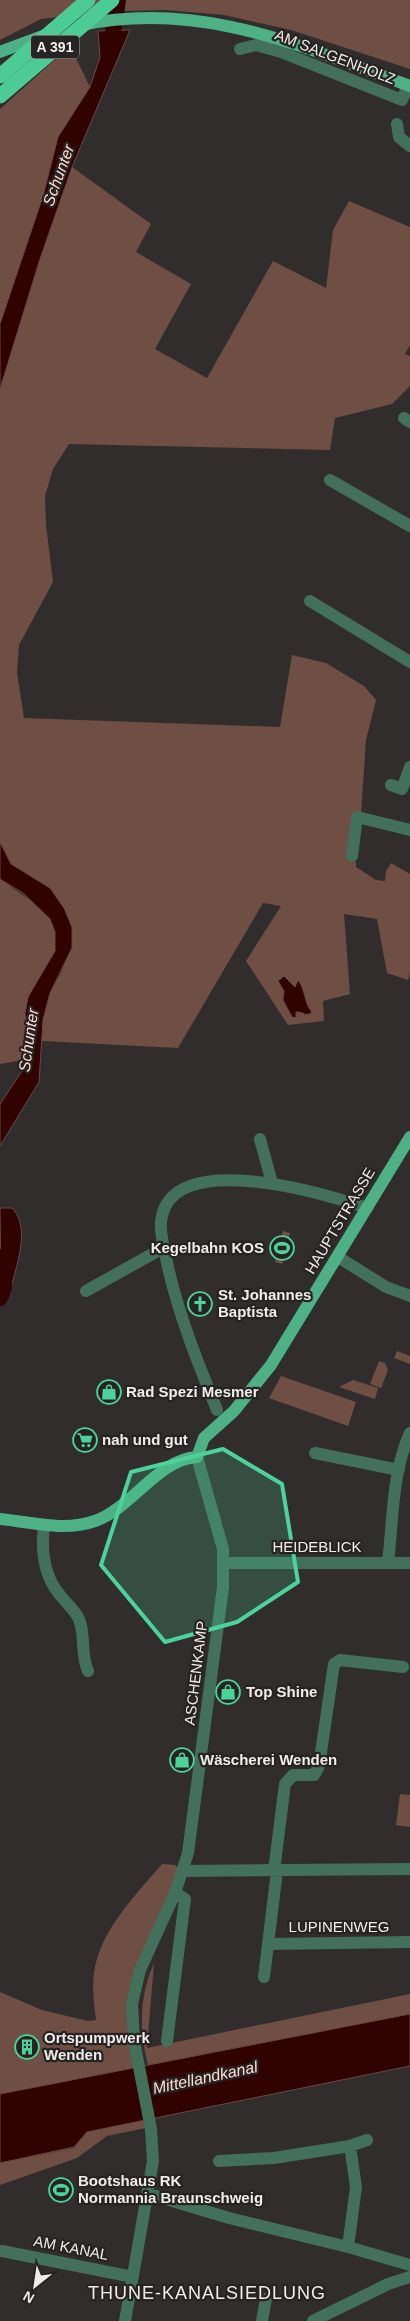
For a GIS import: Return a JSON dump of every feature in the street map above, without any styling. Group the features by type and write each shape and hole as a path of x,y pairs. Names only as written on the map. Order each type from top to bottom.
{"highway":[{"name":"A 391","path":"0,76 88,0"},
{"name":"A 391","path":"0,96 112,0"}],"main road":[{"path":"0,52 70,27 143,19 203,21 250,30 290,42 409,86"},
{"name":"HAUPTSTRASSE","path":"197,1457 204,1438 240,1404 271,1365 410,1137"},
{"path":"0,1519 44,1525 73,1525 101,1518 121,1506 170,1465 183,1459 197,1457"}],"street":[{"name":"AM SALGENHOLZ","path":"240,49 256,45 281,52 402,100 409,86"},
{"path":"397,124 399,137 410,146"},
{"path":"330,480 410,526"},
{"path":"310,601 410,662"},
{"path":"391,785 402,789 410,767"},
{"path":"352,856 357,817 410,830"},
{"path":"260,1139 272,1183"},
{"path":"216,1410 177,1308 163,1248 162,1216 167,1203 192,1184 256,1180 368,1208"},
{"path":"86,1291 163,1248"},
{"path":"338,1256 386,1287 410,1296"},
{"path":"388,1563 399,1470 403,1448 410,1432"},
{"path":"316,1453 399,1470"},
{"name":"ASCHENKAMP","path":"126,2321 149,2194 153,2161 151,2129 137,2057 132,2016 136,1980 175,1893 192,1835 219,1624 224,1563 223,1549 197,1457"},
{"path":"44,1525 43,1537 47,1574 79,1620 82,1631 83,1659 88,1671"},
{"name":"HEIDEBLICK","path":"224,1563 410,1563"},
{"name":"LUPINENWEG","path":"264,1977 285,1784 293,1775 314,1775 319,1766 332,1669 336,1661 346,1660 404,1668"},
{"path":"183,1871 410,1869"},
{"path":"167,2042 185,1899 175,1893"},
{"name":"LUPINENWEG","path":"269,1944 410,1942"},
{"path":"218,2161 274,2158 350,2146 367,2140"},
{"path":"348,2247 356,2187 350,2146"},
{"path":"149,2194 229,2218 348,2247 410,2265"},
{"name":"AM KANAL","path":"2,2251 133,2277"},
{"path":"388,2284 395,2260"},
{"path":"313,2321 388,2284 410,2277"},
{"path":"262,2321 266,2299"}],"highlighted area":[{"path":"223,1449 282,1484 298,1582 237,1622 165,1642 101,1565 131,1472"}],"shaded area":[{"path":"0,0 410,0 410,69 291,30 224,15 165,10 120,11 41,19 0,40"},
{"path":"70,46 90,87 58,137 43,196 0,324 0,109"},
{"path":"72,167 151,224 136,252 191,284 155,349 207,378 273,261 326,288 333,230 349,201 410,227 410,345 405,354 410,356 410,386 392,404 335,418 330,450 69,444 53,469 45,496 46,525 53,582 19,645 17,672 24,718 280,727 292,655 326,663 364,686 376,700 366,740 361,814 354,814 347,859 356,862 356,867 376,880 385,881 386,871 391,863 410,874 410,973 408,980 387,973 377,919 344,914 350,994 323,1001 324,1021 288,1025 246,961 281,906 263,903 178,1048 42,1041 43,1020 50,993 62,971 50,888 11,864 0,842 0,389 39,262"},
{"path":"0,879 40,907 50,919 55,932 55,951 25,1013 27,1029 23,1060 0,1064"},
{"name":"Kegelbahn KOS","path":"283,1231 290,1233 282,1264 275,1262"},
{"path":"397,1351 410,1356 410,1364 394,1358"},
{"path":"379,1361 385,1363 388,1370 381,1388 370,1384"},
{"path":"281,1376 356,1402 348,1426 269,1398"},
{"path":"353,1380 378,1388 375,1399 339,1387"},
{"path":"400,1794 410,1795 410,1827 396,1825"},
{"path":"162,1864 175,1865 180,1869 138,1962 135,2068 0,2094 0,1992 42,2010 88,2021 96,2020 93,1979 103,1942 120,1914"},
{"path":"154,1963 147,2048 410,1994 410,2014 148,2065 143,2039 142,2014 145,1988"},
{"path":"145,2120 146,2128 107,2136 77,2158 0,2185 0,2163 74,2148 87,2132"}],"water":[{"path":"130,30 72,167 39,262 0,389 0,324 43,196 58,137 90,87 100,57 98,31"},
{"path":"0,842 11,864 50,888 64,908 72,927 72,948 50,993 43,1020 39,1082 0,1146 0,1104 22,1071 27,1029 25,1013 28,997 55,951 55,932 50,919 23,893 0,879"},
{"path":"284,976 295,987 298,980 309,1009 312,1012 310,1014 296,1012 296,1018 292,1017 283,1000 284,991 278,981"},
{"path":"0,1208 12,1208 18,1216 21,1226 18,1261 10,1292 1,1297"},
{"name":"Mittellandkanal","path":"410,2014 410,2066 87,2132 74,2147 0,2163 0,2094"}],"waterway":[{"name":"Schunter","path":"110,52 118,0"},
{"name":"Schunter","path":"0,1257 4,1287 0,1298"}],"place":[{"name":"Kegelbahn KOS","path":"282,1248"},
{"name":"St. Johannes Baptista","path":"200,1304"},
{"name":"Rad Spezi Mesmer","path":"109,1392"},
{"name":"nah und gut","path":"85,1440"},
{"name":"Top Shine","path":"228,1692"},
{"name":"Wäscherei Wenden","path":"182,1760"},
{"name":"Ortspumpwerk Wenden","path":"27,2047"},
{"name":"Bootshaus RK Normannia Braunschweig","path":"61,2190"}],"district":[{"name":"THUNE-KANALSIEDLUNG","path":"207,2293"}]}
